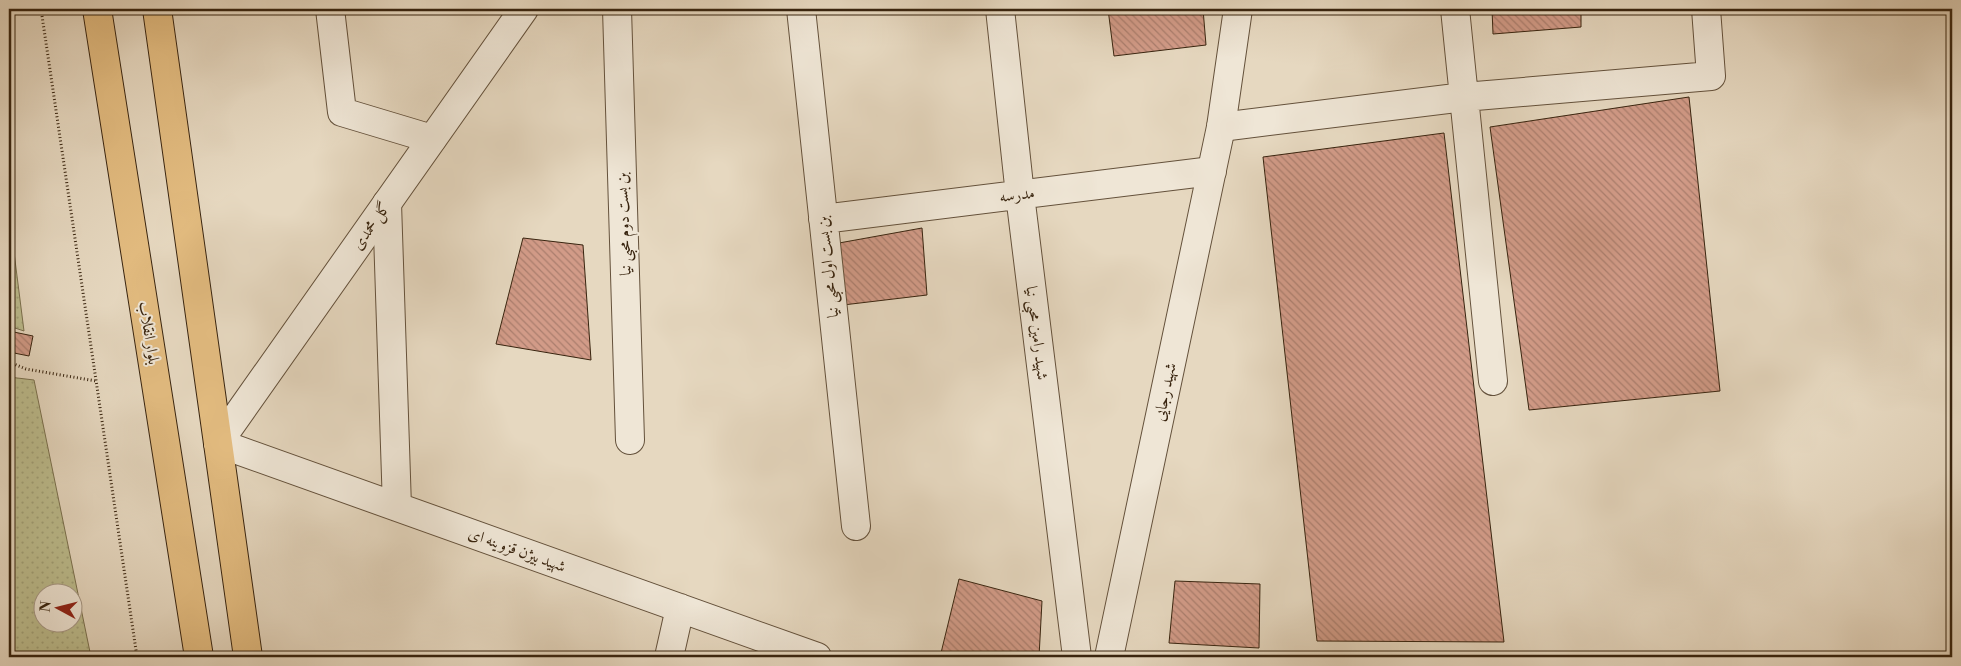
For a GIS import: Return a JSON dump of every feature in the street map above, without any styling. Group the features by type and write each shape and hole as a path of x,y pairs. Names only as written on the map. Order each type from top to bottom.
{"main road":[{"name":"بلوار انقلاب","path":"97,9 200,657"},
{"path":"157,9 248,657"}],"street":[{"path":"330,9 342,112 432,139"},
{"name":"گل محمدی","path":"218,443 524,9"},
{"name":"بن بست دوم محبی نیا","path":"617,9 630,440"},
{"name":"بن بست اول محبی نیا","path":"801,9 856,526"},
{"name":"شهید رامین محبی نیا","path":"1000,9 1020,195 1077,657"},
{"name":"شهید رجایی","path":"1109,657 1221,127 1238,9"},
{"path":"1455,9 1493,381"},
{"path":"1221,127 1464,97 1711,76 1706,9"},
{"name":"مدرسه","path":"823,219 1212,172"},
{"path":"387,203 397,507"},
{"name":"شهید بیژن قزوینه ای","path":"218,443 817,657"},
{"path":"669,657 680,608"}],"path":[{"path":"41,9 137,657"},
{"path":"9,362 26,369 96,381"}],"green space":[{"path":"9,213 24,331 9,326"},
{"path":"9,377 34,380 76,584 32,584 32,634 82,634 82,613 91,657 9,657"}],"building":[{"path":"1108,9 1203,9 1206,45 1114,56"},
{"path":"1492,9 1581,9 1581,27 1493,34"},
{"path":"1689,97 1720,391 1529,410 1490,127"},
{"path":"1444,133 1504,642 1317,641 1263,157"},
{"path":"922,228 927,295 843,305 839,243"},
{"path":"523,238 583,245 591,360 496,344"},
{"path":"9,331 33,336 29,356 9,352"},
{"path":"959,579 1042,601 1039,657 940,657"},
{"path":"1175,581 1260,584 1259,648 1169,643"}]}
